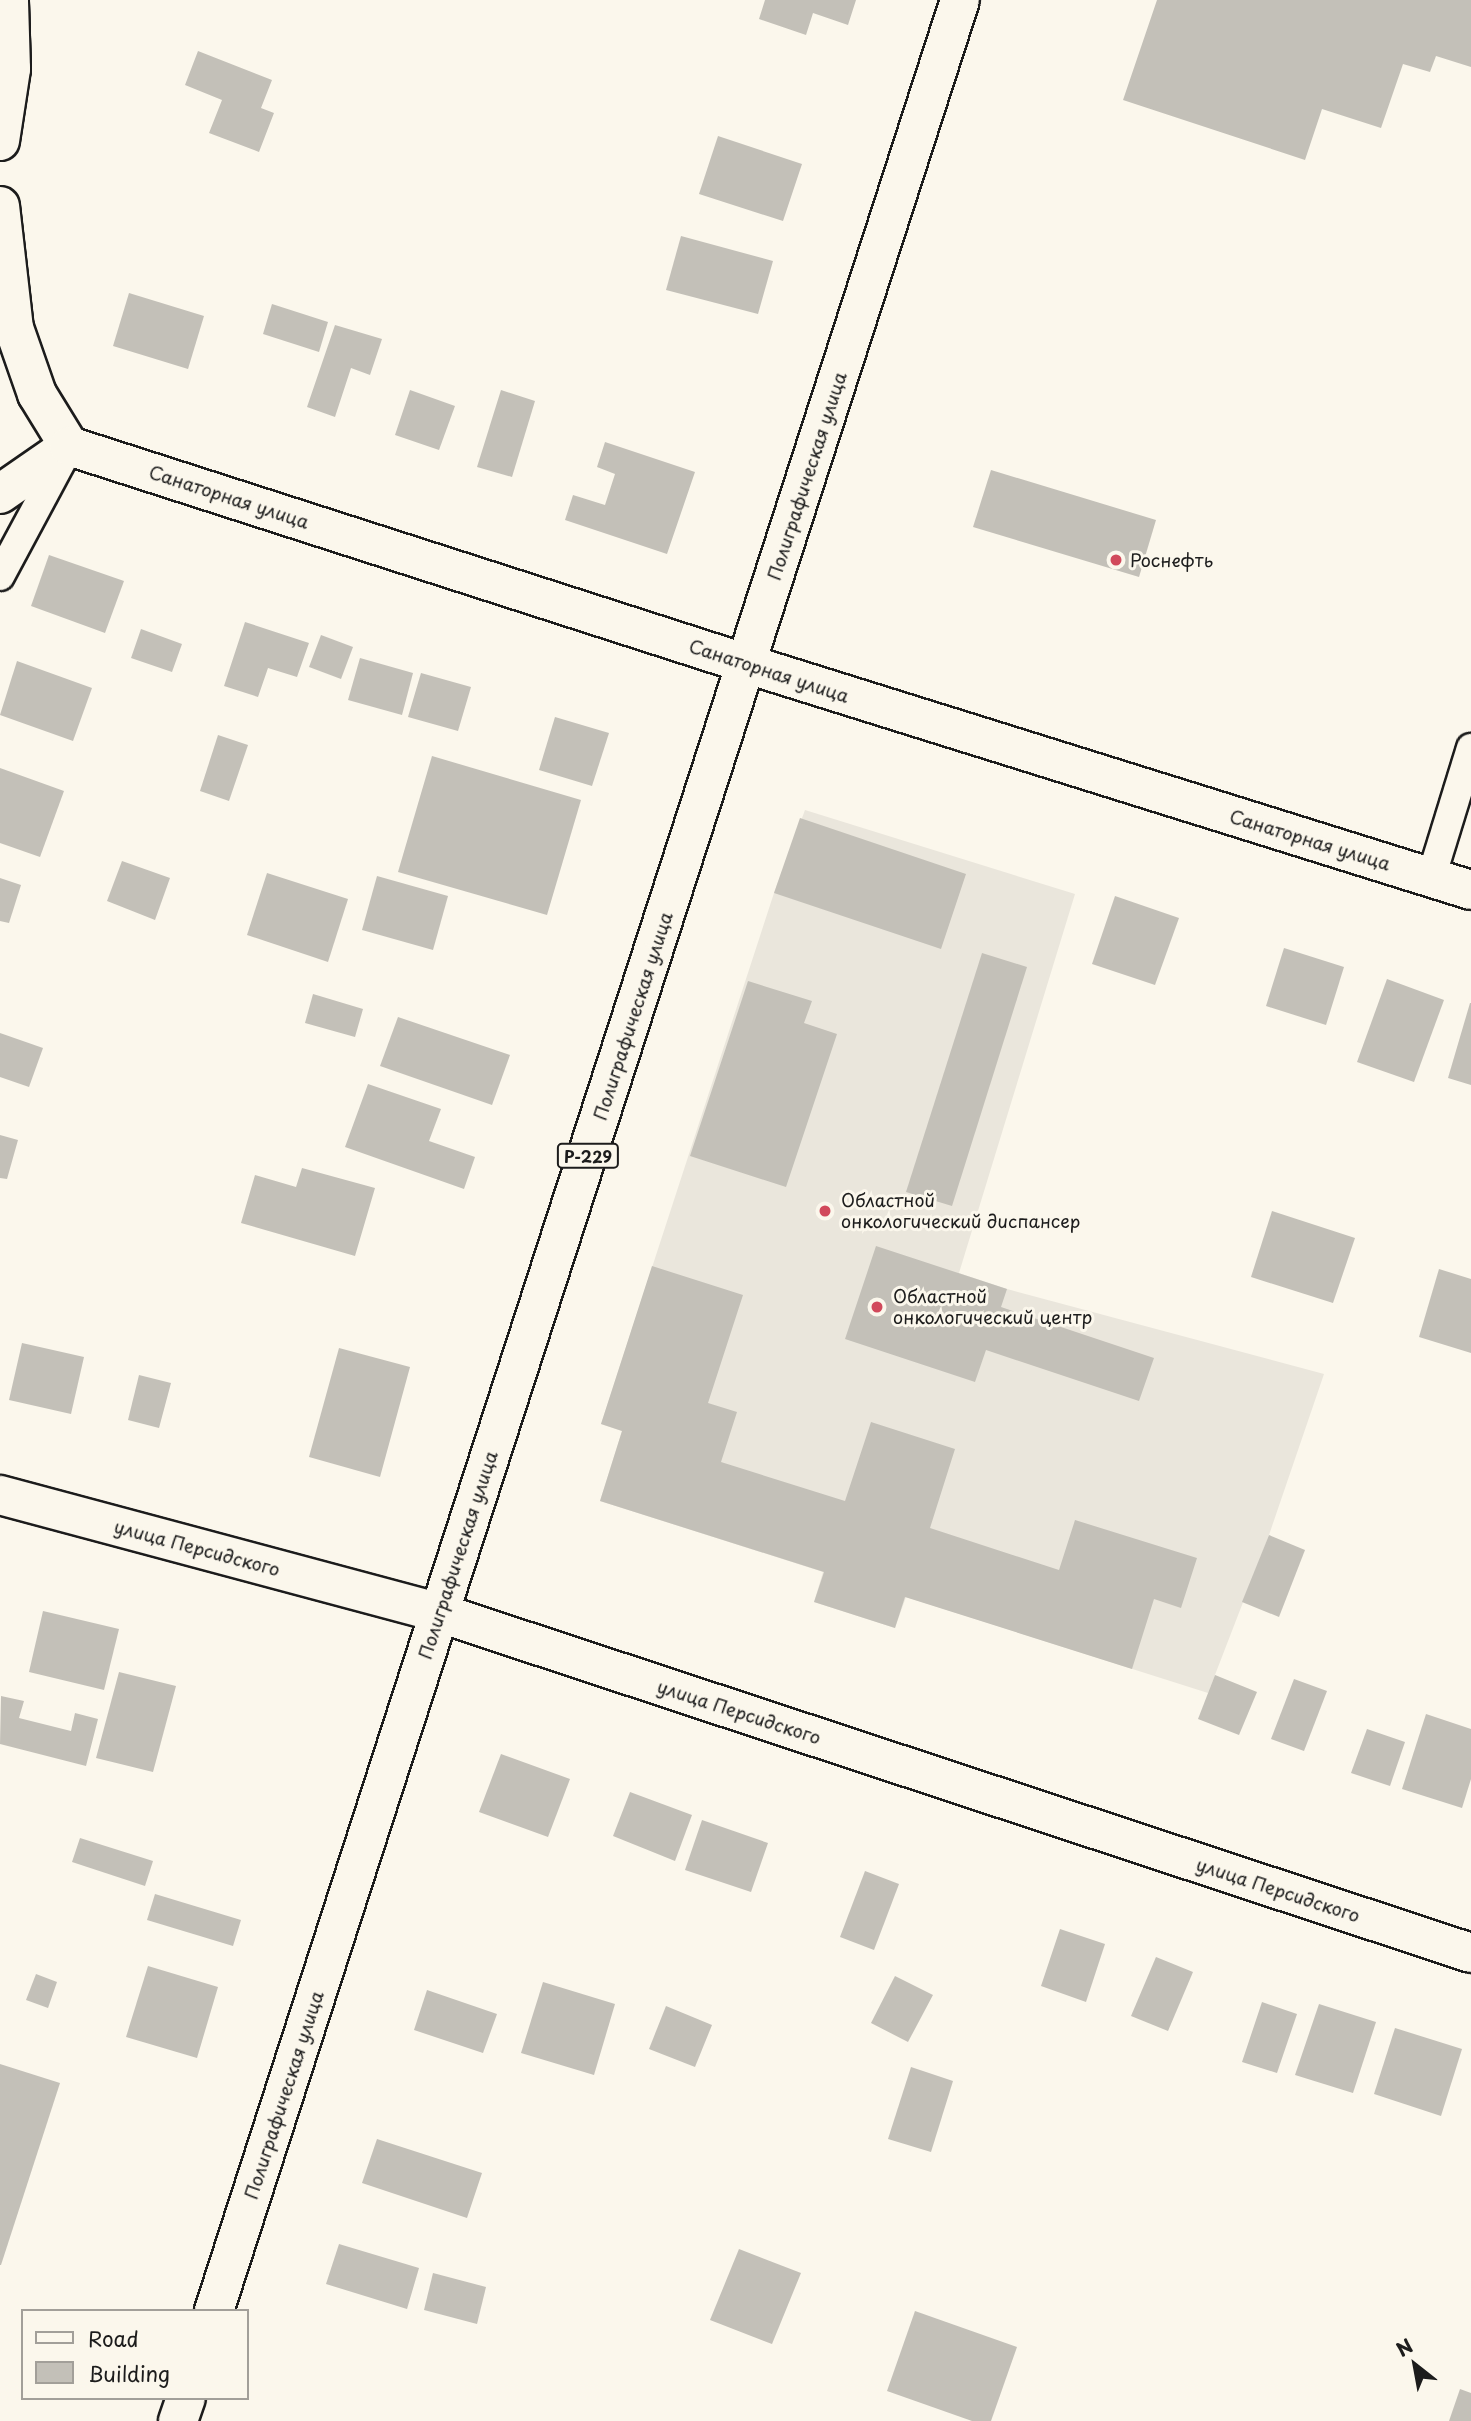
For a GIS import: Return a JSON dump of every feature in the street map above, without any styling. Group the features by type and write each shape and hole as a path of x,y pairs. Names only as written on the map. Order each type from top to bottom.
{"street":[{"path":"0,141 11,69 9,0"},
{"name":"Полиграфическая улица","path":"215,2309 960,0"},
{"path":"0,206 14,328 37,394 69,446 0,494"},
{"name":"Санаторная улица","path":"69,446 747,664 1471,890"},
{"name":"улица Персидского","path":"0,1494 440,1613 1471,1953"},
{"path":"178,2421 185,2400"}],"lane":[{"path":"0,576 69,446"},
{"path":"1430,877 1471,748"}],"shaded area":[{"name":"Областной онкологический диспансер","path":"805,810 1075,894 959,1273 1007,1289 1324,1374 1269,1535 1208,1693 906,1597 895,1628 814,1602 823,1572 600,1501 622,1431 601,1424 774,893"}],"building":[{"path":"765,0 856,0 848,25 813,13 806,35 759,19"},
{"path":"1157,0 1471,0 1471,67 1436,56 1430,72 1403,64 1381,128 1322,109 1305,160 1123,100"},
{"path":"198,51 272,80 261,108 274,113 259,152 209,133 222,100 185,85"},
{"path":"718,136 802,164 783,221 699,194"},
{"path":"681,236 773,261 758,314 666,290"},
{"path":"129,293 204,316 188,369 113,346"},
{"path":"272,304 328,322 319,352 263,334"},
{"path":"335,325 382,339 370,375 351,368 335,417 307,407"},
{"path":"410,390 455,406 439,450 395,435"},
{"path":"501,390 535,401 512,477 477,467"},
{"path":"605,442 695,472 667,554 565,520 573,495 605,505 615,474 597,467"},
{"path":"991,470 1156,520 1139,577 973,527"},
{"path":"49,555 124,581 105,633 31,606"},
{"path":"245,622 309,643 297,677 268,668 258,697 224,686"},
{"path":"141,629 182,644 172,672 131,658"},
{"path":"321,635 353,647 341,679 309,667"},
{"path":"360,658 413,673 402,715 348,700"},
{"path":"17,661 92,688 73,741 0,715"},
{"path":"421,673 471,687 458,731 408,717"},
{"path":"555,717 609,733 592,786 539,770"},
{"path":"218,735 248,745 229,801 200,791"},
{"path":"432,756 581,800 547,915 398,872"},
{"path":"0,768 64,791 40,857 0,843"},
{"path":"800,818 966,874 941,949 774,893"},
{"path":"122,861 170,878 155,920 107,901"},
{"path":"267,873 348,899 328,962 247,935"},
{"path":"377,876 448,896 433,950 362,930"},
{"path":"0,878 21,885 9,923 0,921"},
{"path":"1115,896 1179,918 1155,985 1092,964"},
{"path":"1284,948 1344,967 1326,1025 1266,1006"},
{"path":"982,953 1027,967 952,1206 906,1192"},
{"path":"1387,979 1444,1000 1414,1082 1357,1062"},
{"path":"748,981 812,1001 804,1023 837,1034 786,1187 690,1156"},
{"path":"313,994 363,1009 355,1037 305,1023"},
{"path":"1471,1003 1471,1085 1448,1078"},
{"path":"398,1017 510,1055 492,1105 380,1066"},
{"path":"0,1033 43,1048 29,1087 0,1077"},
{"path":"368,1084 441,1109 429,1141 475,1157 464,1189 345,1147"},
{"path":"0,1135 18,1140 7,1179 0,1178"},
{"path":"302,1168 375,1188 355,1256 241,1223 255,1175 296,1187"},
{"path":"1272,1211 1355,1238 1333,1303 1251,1277"},
{"path":"876,1246 1007,1289 1001,1307 1154,1358 1139,1401 986,1350 975,1382 845,1339"},
{"path":"652,1266 743,1295 708,1403 737,1412 721,1462 845,1501 871,1422 955,1449 930,1528 1059,1570 1075,1520 1197,1558 1181,1608 1154,1599 1132,1669 905,1597 895,1628 814,1602 824,1572 600,1501 622,1431 601,1424"},
{"path":"1439,1269 1471,1279 1471,1353 1419,1337"},
{"path":"22,1343 84,1357 71,1414 9,1400"},
{"path":"339,1348 410,1367 380,1477 309,1457"},
{"path":"139,1375 171,1383 159,1428 128,1420"},
{"path":"1269,1535 1305,1550 1279,1617 1242,1602"},
{"path":"43,1611 119,1629 104,1690 29,1672"},
{"path":"119,1672 176,1686 153,1772 96,1758"},
{"path":"1215,1675 1257,1692 1239,1735 1198,1719"},
{"path":"1294,1679 1327,1691 1304,1751 1271,1739"},
{"path":"1,1696 24,1701 19,1718 71,1731 75,1713 98,1719 86,1766 0,1744"},
{"path":"1426,1714 1471,1729 1471,1779 1462,1808 1402,1789"},
{"path":"1367,1729 1405,1742 1390,1786 1351,1773"},
{"path":"501,1754 570,1779 548,1837 479,1812"},
{"path":"630,1792 692,1815 675,1861 613,1836"},
{"path":"702,1820 768,1843 751,1892 685,1870"},
{"path":"80,1838 153,1861 145,1886 72,1862"},
{"path":"865,1871 899,1884 874,1950 840,1937"},
{"path":"155,1894 241,1920 233,1946 147,1920"},
{"path":"1060,1929 1105,1944 1086,2002 1041,1986"},
{"path":"1156,1957 1193,1972 1168,2031 1131,2016"},
{"path":"148,1966 218,1987 197,2058 126,2037"},
{"path":"36,1974 57,1982 48,2008 26,2000"},
{"path":"895,1976 933,1995 908,2042 871,2023"},
{"path":"543,1982 615,2004 594,2075 521,2053"},
{"path":"427,1990 497,2014 483,2053 414,2030"},
{"path":"1262,2002 1297,2014 1277,2073 1242,2062"},
{"path":"1319,2004 1376,2022 1353,2093 1295,2075"},
{"path":"666,2006 712,2025 695,2067 649,2049"},
{"path":"1395,2028 1462,2049 1441,2116 1374,2094"},
{"path":"0,2064 60,2083 1,2265 0,2265"},
{"path":"911,2067 953,2081 931,2152 888,2139"},
{"path":"377,2139 482,2173 467,2218 362,2183"},
{"path":"339,2244 419,2268 407,2309 326,2284"},
{"path":"739,2249 801,2273 772,2344 710,2320"},
{"path":"433,2273 486,2287 477,2324 424,2310"},
{"path":"915,2311 1017,2347 991,2421 972,2421 887,2391"},
{"path":"1460,2389 1471,2393 1471,2421 1449,2421"}],"place":[{"name":"Роснефть","path":"1116,560"},
{"name":"Областной онкологический диспансер","path":"825,1211"},
{"name":"Областной онкологический центр","path":"877,1307"}]}
